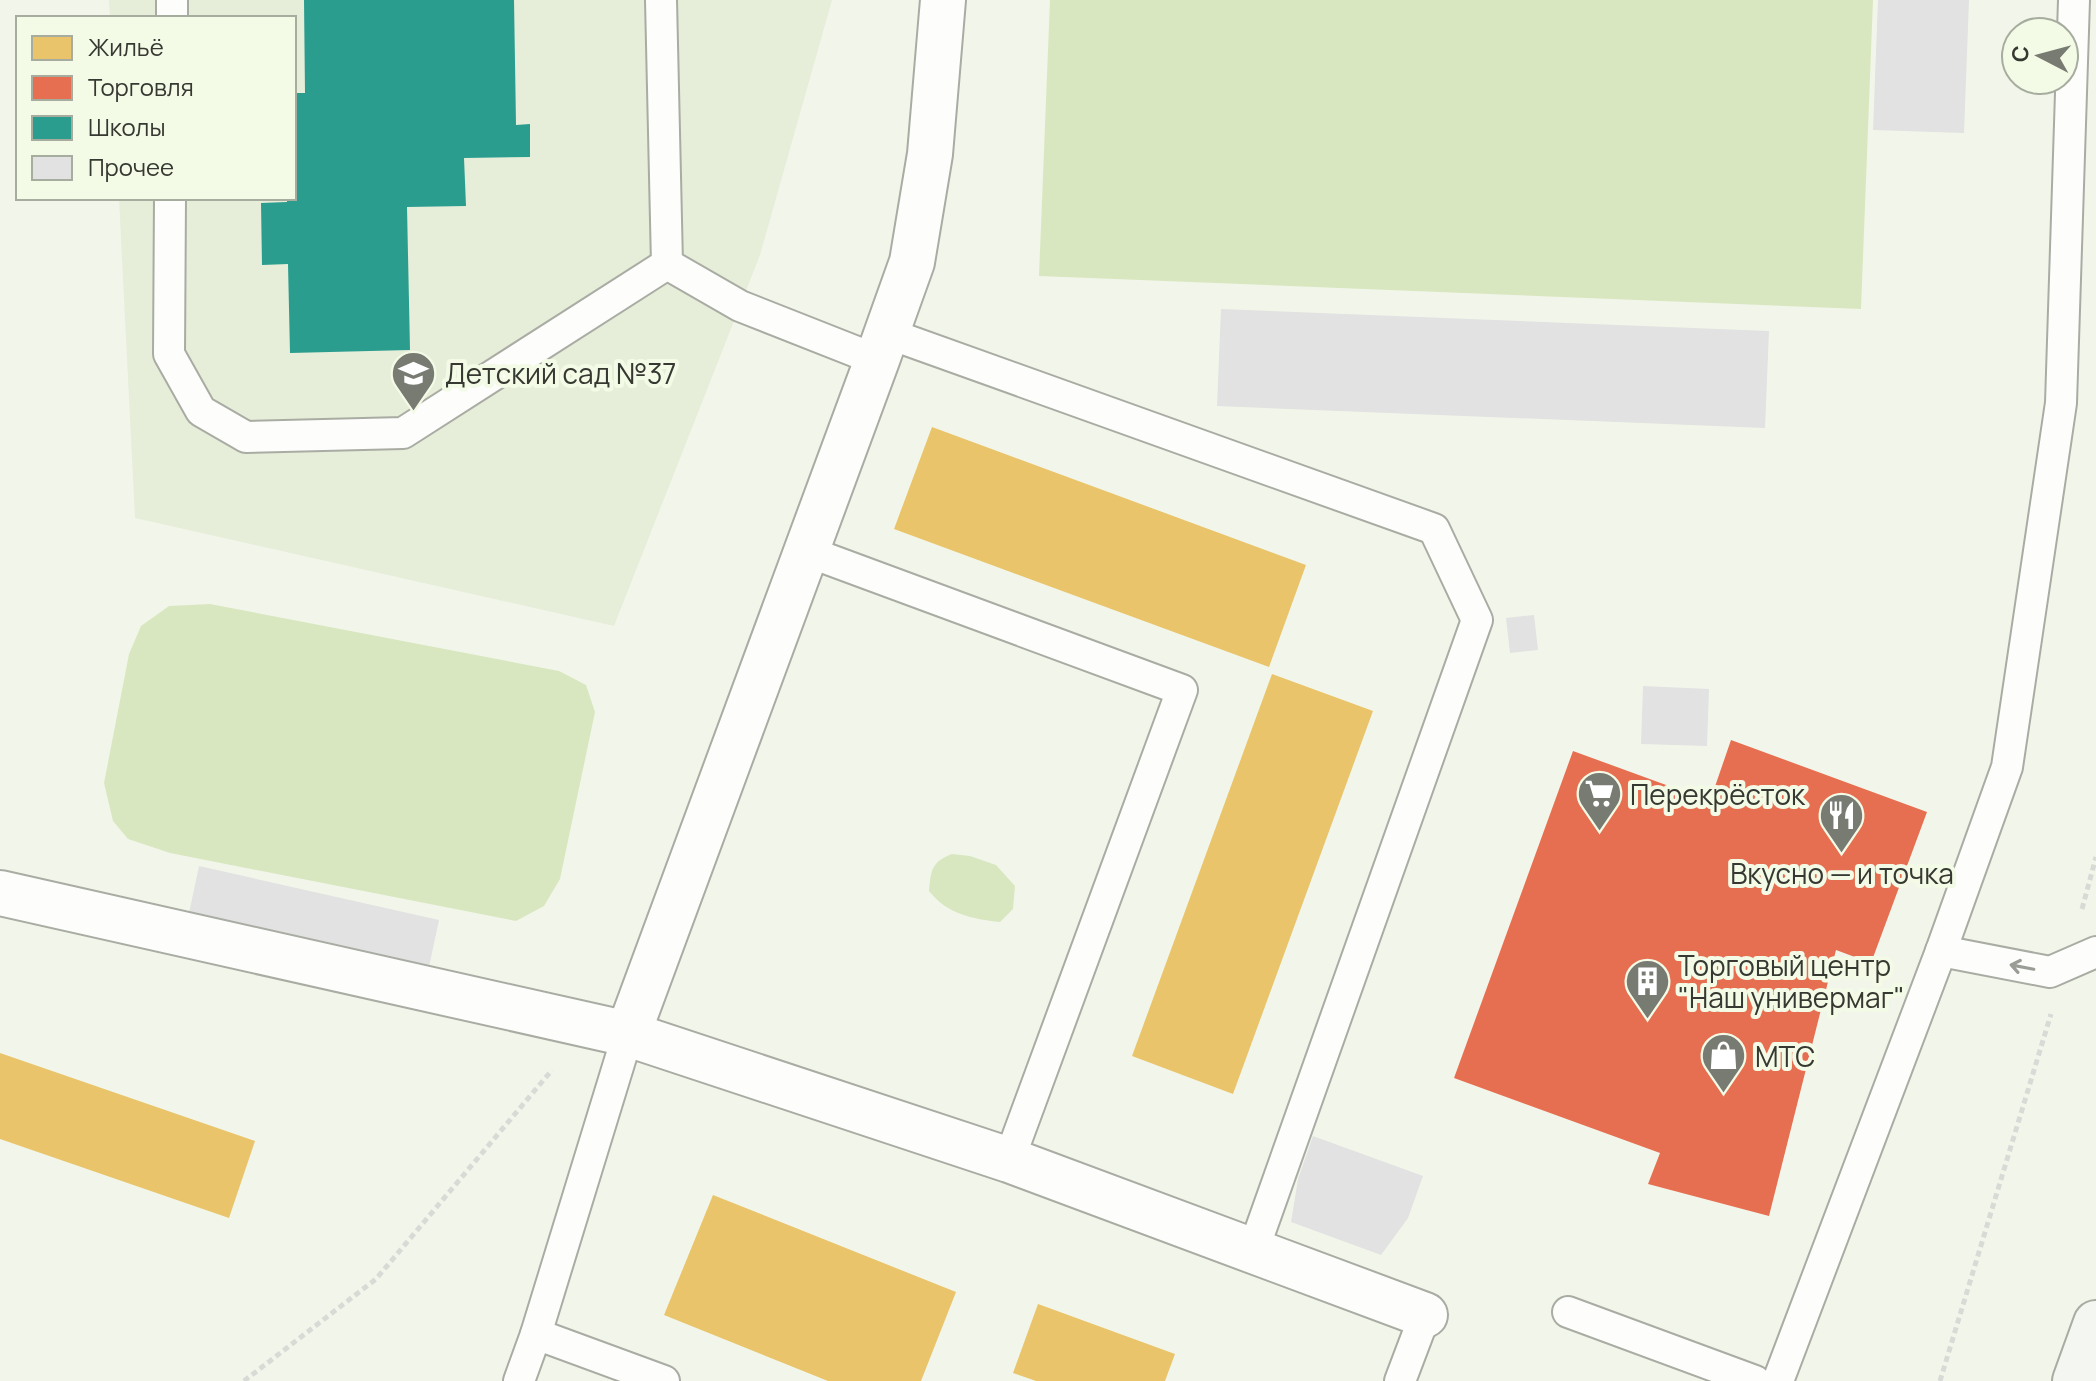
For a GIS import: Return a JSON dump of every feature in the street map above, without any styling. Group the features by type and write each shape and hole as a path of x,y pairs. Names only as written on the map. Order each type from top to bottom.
{"main road":[{"path":"2075,1381 2096,1323"}],"street":[{"path":"628,1034 912,262 930,154 943,0"},
{"path":"0,893 628,1034 1009,1160 1425,1315"}],"lane":[{"path":"661,0 667,264"},
{"path":"1778,1381 1941,951 2007,767 2061,403 2074,0"},
{"path":"170,200 169,354 201,411 246,437 403,433 667,264"},
{"path":"667,264 740,306 882,346 1434,529 1477,620 1253,1251"},
{"path":"806,551 1182,690 1009,1160"},
{"path":"1941,951 2050,972 2096,952"},
{"path":"519,1381 628,1034"},
{"path":"1568,1312 1755,1381"},
{"path":"1400,1381 1425,1315"},
{"path":"536,1334 664,1381"}],"path":[{"path":"1940,1381 2067,965 2096,857"},
{"path":"244,1381 376,1279 560,1061 570,1021"}],"shaded area":[{"name":"Детский сад №37","path":"109,0 832,0 760,255 614,626 135,518 119,200 296,200 296,16 110,16"}],"green space":[{"path":"1050,0 1873,0 1861,309 1039,276"},
{"path":"210,604 559,671 586,685 595,712 560,879 544,906 516,921 170,853 128,839 113,821 104,783 129,654 141,626 169,606"},
{"path":"952,854 970,856 996,865 1015,886 1013,909 1000,922 961,914 944,905 929,891 933,868"}],"building: Жильё":[{"path":"932,427 1306,565 1269,667 894,529"},
{"path":"1272,674 1373,711 1233,1094 1132,1056"},
{"path":"0,1053 255,1141 229,1218 0,1139"},
{"path":"713,1195 956,1292 921,1381 828,1381 664,1315"},
{"path":"1038,1304 1175,1354 1165,1381 1036,1381 1013,1373"}],"building: Торговля":[{"name":"Торговый центр \"Наш универмаг\"","path":"1731,740 1927,812 1871,963 1836,950 1769,1216 1648,1184 1660,1153 1454,1078 1573,751 1710,801"}],"building: Школы":[{"path":"304,0 514,0 516,125 530,124 530,157 464,158 466,206 407,207 410,350 290,353 288,264 262,265 261,203 296,200 296,93 305,93"}],"building: Прочее":[{"path":"1878,0 1969,0 1964,133 1873,130"},
{"path":"1221,309 1769,331 1765,428 1217,406"},
{"path":"1534,615 1538,650 1510,653 1506,618"},
{"path":"1643,686 1709,689 1707,746 1641,744"},
{"path":"199,866 439,920 429,967 189,913"},
{"path":"1313,1136 1423,1176 1408,1218 1381,1255 1291,1222 1298,1179"}],"place":[{"name":"Детский сад №37","path":"414,412"},
{"name":"Перекрёсток","path":"1599,833"},
{"name":"Вкусно — и точка","path":"1842,855"},
{"name":"Торговый центр \"Наш универмаг\"","path":"1647,1020"},
{"name":"МТС","path":"1724,1095"}]}
